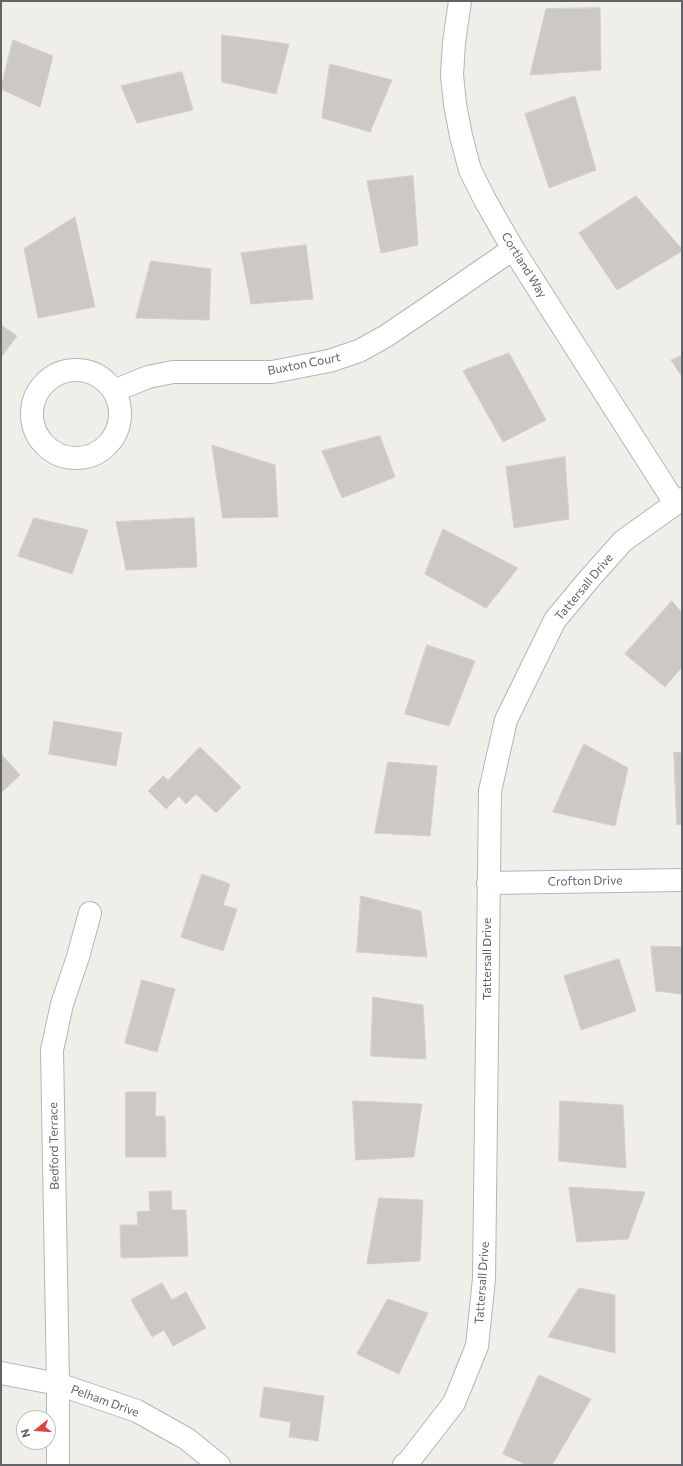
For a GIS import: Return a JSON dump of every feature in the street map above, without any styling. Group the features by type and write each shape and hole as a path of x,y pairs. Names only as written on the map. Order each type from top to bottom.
{"street":[{"name":"Cortland Way","path":"460,1 454,42 452,74 455,104 461,136 470,170 513,249 679,501"},
{"name":"Buxton Court","path":"114,391 148,377 173,372 272,372 329,361 359,351 409,321 513,249"},
{"path":"78,369 94,373 107,382 114,391 120,409 119,425 113,439 97,453 82,458 66,457 52,451 41,441 32,419 32,403 39,389 49,378 63,371 78,369"},
{"name":"Tattersall Drive","path":"404,1465 409,1461 454,1403 477,1346 484,1279 490,791 506,720 555,620 623,541 679,501"},
{"name":"Crofton Drive","path":"488,883 682,880"},
{"name":"Bedford Terrace","path":"58,1465 52,1050 62,1004 78,957 90,914"},
{"name":"Pelham Drive","path":"1,1373 58,1384 137,1411 187,1440 219,1465"}],"building":[{"path":"600,8 601,70 530,75 546,9"},
{"path":"222,35 289,44 276,94 222,82"},
{"path":"13,40 53,56 40,107 1,89"},
{"path":"330,64 392,80 370,132 322,118"},
{"path":"182,72 193,110 137,123 121,86"},
{"path":"575,96 596,170 549,188 525,114"},
{"path":"413,176 418,245 381,253 367,181"},
{"path":"636,196 682,249 682,251 617,290 579,233"},
{"path":"75,217 95,307 38,318 24,249"},
{"path":"306,245 313,299 251,304 241,253"},
{"path":"151,261 211,269 209,320 136,318"},
{"path":"1,325 17,336 1,357"},
{"path":"509,353 546,420 503,442 463,371"},
{"path":"682,356 682,377 671,360"},
{"path":"380,436 395,477 342,498 322,451"},
{"path":"212,445 275,465 278,517 223,518"},
{"path":"565,457 569,519 514,528 506,467"},
{"path":"34,518 88,530 72,574 18,556"},
{"path":"194,518 197,567 126,570 116,522"},
{"path":"443,529 518,568 486,608 425,574"},
{"path":"672,601 682,613 682,667 665,687 625,654"},
{"path":"427,645 475,661 449,726 405,714"},
{"path":"54,721 122,733 116,766 49,754"},
{"path":"584,744 628,768 615,826 553,812"},
{"path":"200,747 241,787 216,813 196,794 186,804 179,796 166,809 148,791 163,776 168,780"},
{"path":"674,752 682,753 682,824 677,825"},
{"path":"1,754 20,775 1,793"},
{"path":"388,762 437,766 430,836 375,833"},
{"path":"202,874 230,884 223,905 237,909 223,951 181,937"},
{"path":"361,896 421,911 427,957 357,952"},
{"path":"651,946 682,947 682,994 656,991"},
{"path":"619,959 636,1011 581,1030 564,976"},
{"path":"142,980 175,989 157,1052 125,1043"},
{"path":"373,997 423,1005 426,1059 371,1056"},
{"path":"126,1092 156,1092 155,1116 165,1116 166,1157 126,1157"},
{"path":"353,1101 422,1104 414,1157 356,1160"},
{"path":"560,1101 623,1105 626,1168 559,1161"},
{"path":"569,1187 645,1192 628,1239 577,1242"},
{"path":"171,1191 172,1210 186,1210 188,1256 121,1258 120,1225 138,1225 137,1212 150,1211 149,1192"},
{"path":"379,1198 423,1200 420,1261 367,1264"},
{"path":"162,1283 172,1300 186,1292 206,1328 173,1346 164,1330 152,1337 131,1300"},
{"path":"579,1288 615,1295 615,1353 548,1337"},
{"path":"388,1299 428,1313 399,1374 357,1354"},
{"path":"539,1375 591,1399 552,1465 527,1465 503,1454"},
{"path":"264,1387 324,1396 318,1441 289,1437 291,1422 260,1417"}]}
